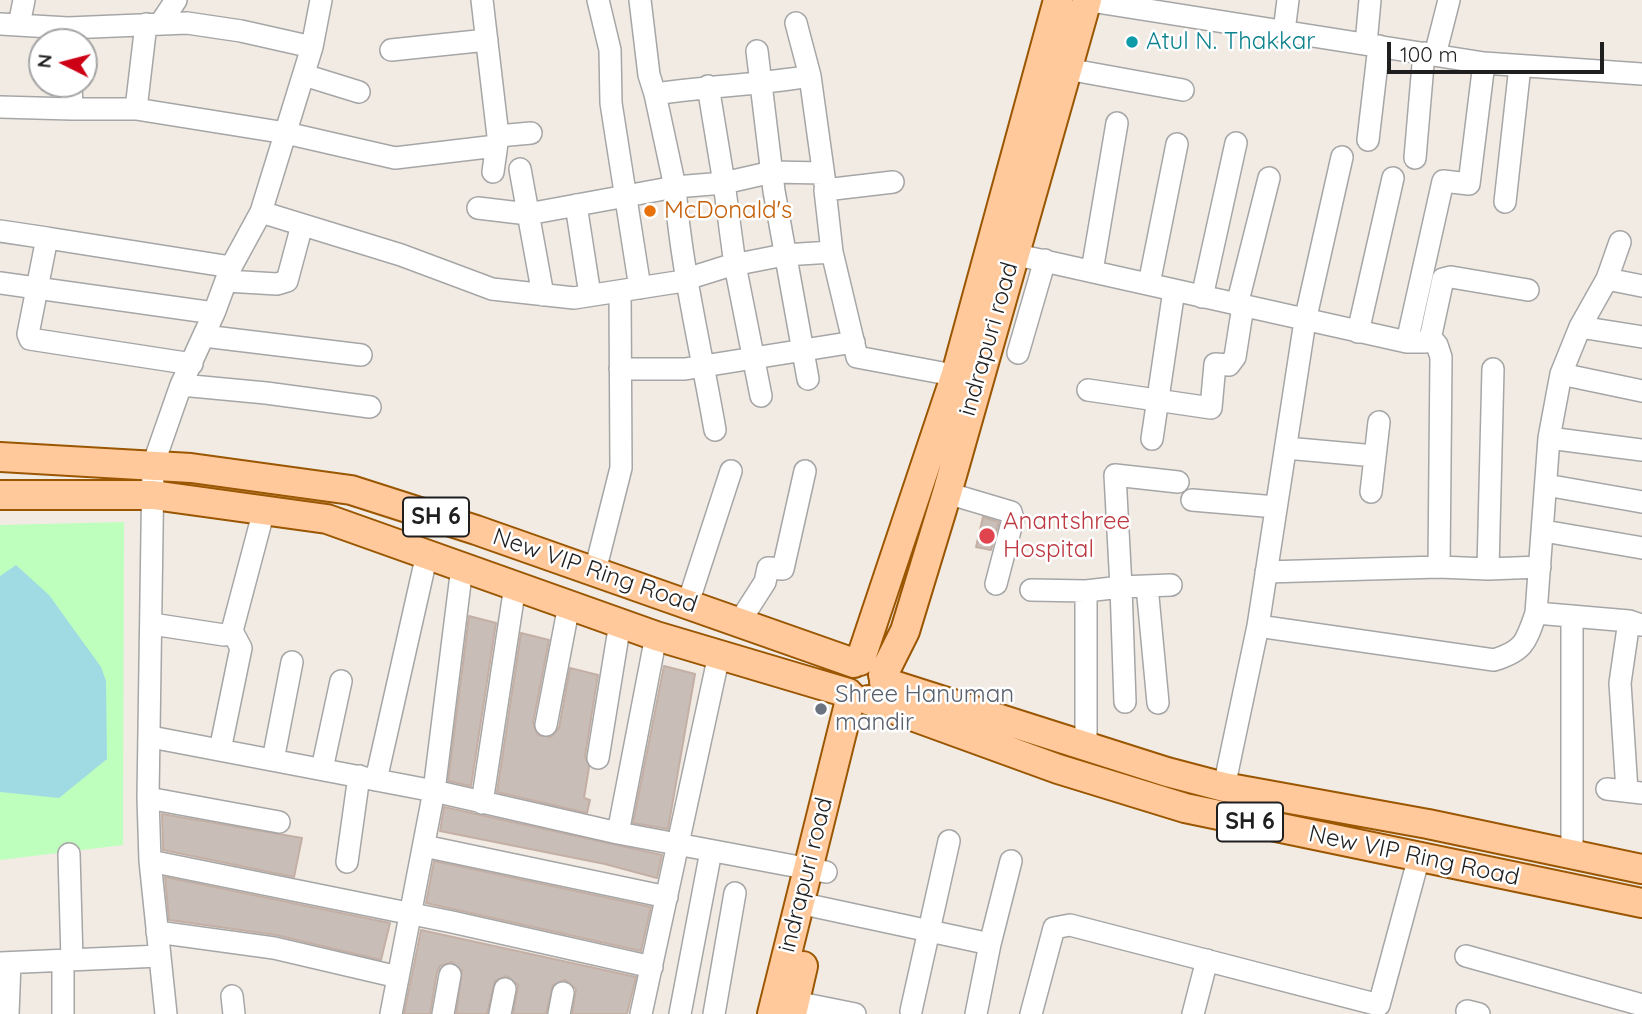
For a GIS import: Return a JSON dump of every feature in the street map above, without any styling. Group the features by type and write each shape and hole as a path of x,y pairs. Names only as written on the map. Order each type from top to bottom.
{"main road":[{"name":"indrapuri road","path":"864,684 905,631 947,493 967,377 1058,0"},
{"name":"indrapuri road","path":"786,1010 808,905 864,684 967,377 1013,254 1086,0"},
{"name":"New VIP Ring Road","path":"0,457 153,465 351,490 740,621 864,684 1058,769 1185,808 1642,903"},
{"name":"New VIP Ring Road","path":"0,495 153,495 327,519 656,636 719,655 864,684 1086,744 1167,772 1224,787 1428,824 1642,869"}],"street":[{"path":"24,0 10,24 31,28"},
{"path":"136,109 153,24 176,0"},
{"path":"166,1014 150,861 148,799 152,737 153,465 181,385 214,313 228,274 261,212 312,47 321,0"},
{"path":"482,0 497,141 493,172"},
{"path":"595,571 619,483 620,369 630,290 626,197 611,103 610,50 598,0"},
{"path":"640,0 649,75 675,187 679,246 689,278 715,430"},
{"path":"1086,0 1217,10 1283,31 1484,63 1642,74"},
{"path":"1283,31 1288,0"},
{"path":"1368,140 1372,45 1370,0"},
{"path":"1415,158 1430,54 1448,0"},
{"path":"98,31 187,23 242,30 312,47"},
{"path":"796,23 810,76 832,252 860,359 967,377"},
{"path":"391,50 487,40"},
{"path":"757,51 784,255 808,379"},
{"path":"1406,342 1443,181 1469,184 1484,63"},
{"path":"1505,202 1520,65"},
{"path":"1067,69 1183,90"},
{"path":"303,75 359,92"},
{"path":"655,94 708,86 761,85 810,76"},
{"path":"708,86 735,265 761,396"},
{"path":"72,98 72,109"},
{"path":"0,107 136,109 286,133 395,158 531,133"},
{"path":"1092,271 1117,123"},
{"path":"1202,297 1236,143"},
{"path":"1149,284 1177,144"},
{"path":"1224,787 1258,626 1305,321 1342,158"},
{"path":"520,169 543,295"},
{"path":"478,208 528,214 675,187 724,183 772,172 824,181 893,182"},
{"path":"1088,390 1211,408 1215,364 1229,365 1235,357 1240,306 1269,178"},
{"path":"1358,332 1393,178"},
{"path":"576,205 590,295"},
{"path":"261,212 401,255 492,289 574,298 689,278 784,255 832,252"},
{"path":"0,232 47,238 277,284 287,281 302,225"},
{"path":"47,238 28,334 30,339 192,364"},
{"path":"1258,626 1494,660 1516,653 1528,638 1536,613 1549,438 1561,374 1580,327 1607,279 1620,242"},
{"path":"1013,254 1406,342 1425,342 1430,337 1443,279 1451,276 1528,290"},
{"path":"1018,353 1045,260"},
{"path":"1607,279 1642,286"},
{"path":"0,283 214,313"},
{"path":"1152,439 1174,290"},
{"path":"1580,327 1642,338"},
{"path":"204,336 360,355"},
{"path":"1430,337 1437,345 1441,357 1438,567"},
{"path":"620,369 685,369 854,342"},
{"path":"1488,569 1493,369"},
{"path":"1561,374 1642,391"},
{"path":"181,385 370,407"},
{"path":"1371,492 1379,422"},
{"path":"1549,438 1642,450"},
{"path":"1286,447 1375,456"},
{"path":"688,603 731,471"},
{"path":"740,621 765,582 768,568 783,569 805,471"},
{"path":"1125,702 1115,475 1178,482"},
{"path":"1546,485 1642,502"},
{"path":"947,493 1011,512 1013,519 996,584"},
{"path":"1192,499 1276,507"},
{"path":"220,750 241,648 232,631 264,510"},
{"path":"1544,531 1642,548"},
{"path":"347,862 427,554"},
{"path":"391,1014 434,791 461,566"},
{"path":"1266,572 1540,567"},
{"path":"1031,590 1086,591 1171,585"},
{"path":"482,803 515,586"},
{"path":"1147,586 1158,703"},
{"path":"1086,591 1086,744"},
{"path":"546,725 569,605"},
{"path":"1536,613 1635,623 1620,683 1625,791"},
{"path":"1572,616 1572,855"},
{"path":"598,758 620,623"},
{"path":"152,624 224,635 232,631"},
{"path":"618,833 656,636"},
{"path":"641,1014 719,655"},
{"path":"273,760 292,662"},
{"path":"322,769 341,681"},
{"path":"152,737 434,791 678,845 817,869"},
{"path":"148,799 279,822"},
{"path":"911,1011 949,841"},
{"path":"424,846 667,897"},
{"path":"680,1014 711,851"},
{"path":"63,1014 68,960 69,854"},
{"path":"1031,1014 1054,928 1070,925 1382,1009 1419,857"},
{"path":"150,861 410,913 652,967"},
{"path":"976,1014 1011,861"},
{"path":"714,1014 735,893"},
{"path":"808,905 990,944"},
{"path":"157,932 274,948 398,977"},
{"path":"8,1014 5,963 160,956"},
{"path":"1466,956 1642,1005"},
{"path":"1193,1014 1207,960"},
{"path":"443,1014 450,975"},
{"path":"500,1014 505,989"},
{"path":"786,1010 855,1014"}],"green space":[{"path":"124,522 123,845 0,860 0,525"}],"water":[{"path":"16,565 49,595 101,667 106,681 107,759 59,798 0,792 0,576"}],"building":[{"path":"983,517 999,522 991,550 976,547"},
{"path":"469,616 496,623 471,786 448,781"},
{"path":"521,633 549,640 533,723 538,735 551,737 559,728 570,668 598,675 585,756 589,767 584,798 590,800 587,813 497,792"},
{"path":"664,666 695,674 668,829 633,823"},
{"path":"444,807 662,855 657,878 605,864 440,831"},
{"path":"162,814 302,838 294,877 163,850"},
{"path":"434,861 651,907 641,951 426,903"},
{"path":"165,877 390,923 381,960 276,935 169,920"},
{"path":"421,930 636,977 627,1014 572,1014 576,989 565,980 553,985 546,1014 513,1014 518,985 507,976 495,981 487,1014 456,1014 462,971 452,962 440,966 437,972 430,1014 404,1014"}],"place":[{"name":"Atul N. Thakkar","path":"1132,42"},
{"name":"McDonald's","path":"650,211"},
{"name":"Anantshree Hospital","path":"987,536"},
{"name":"Shree Hanuman mandir","path":"821,709"}]}
